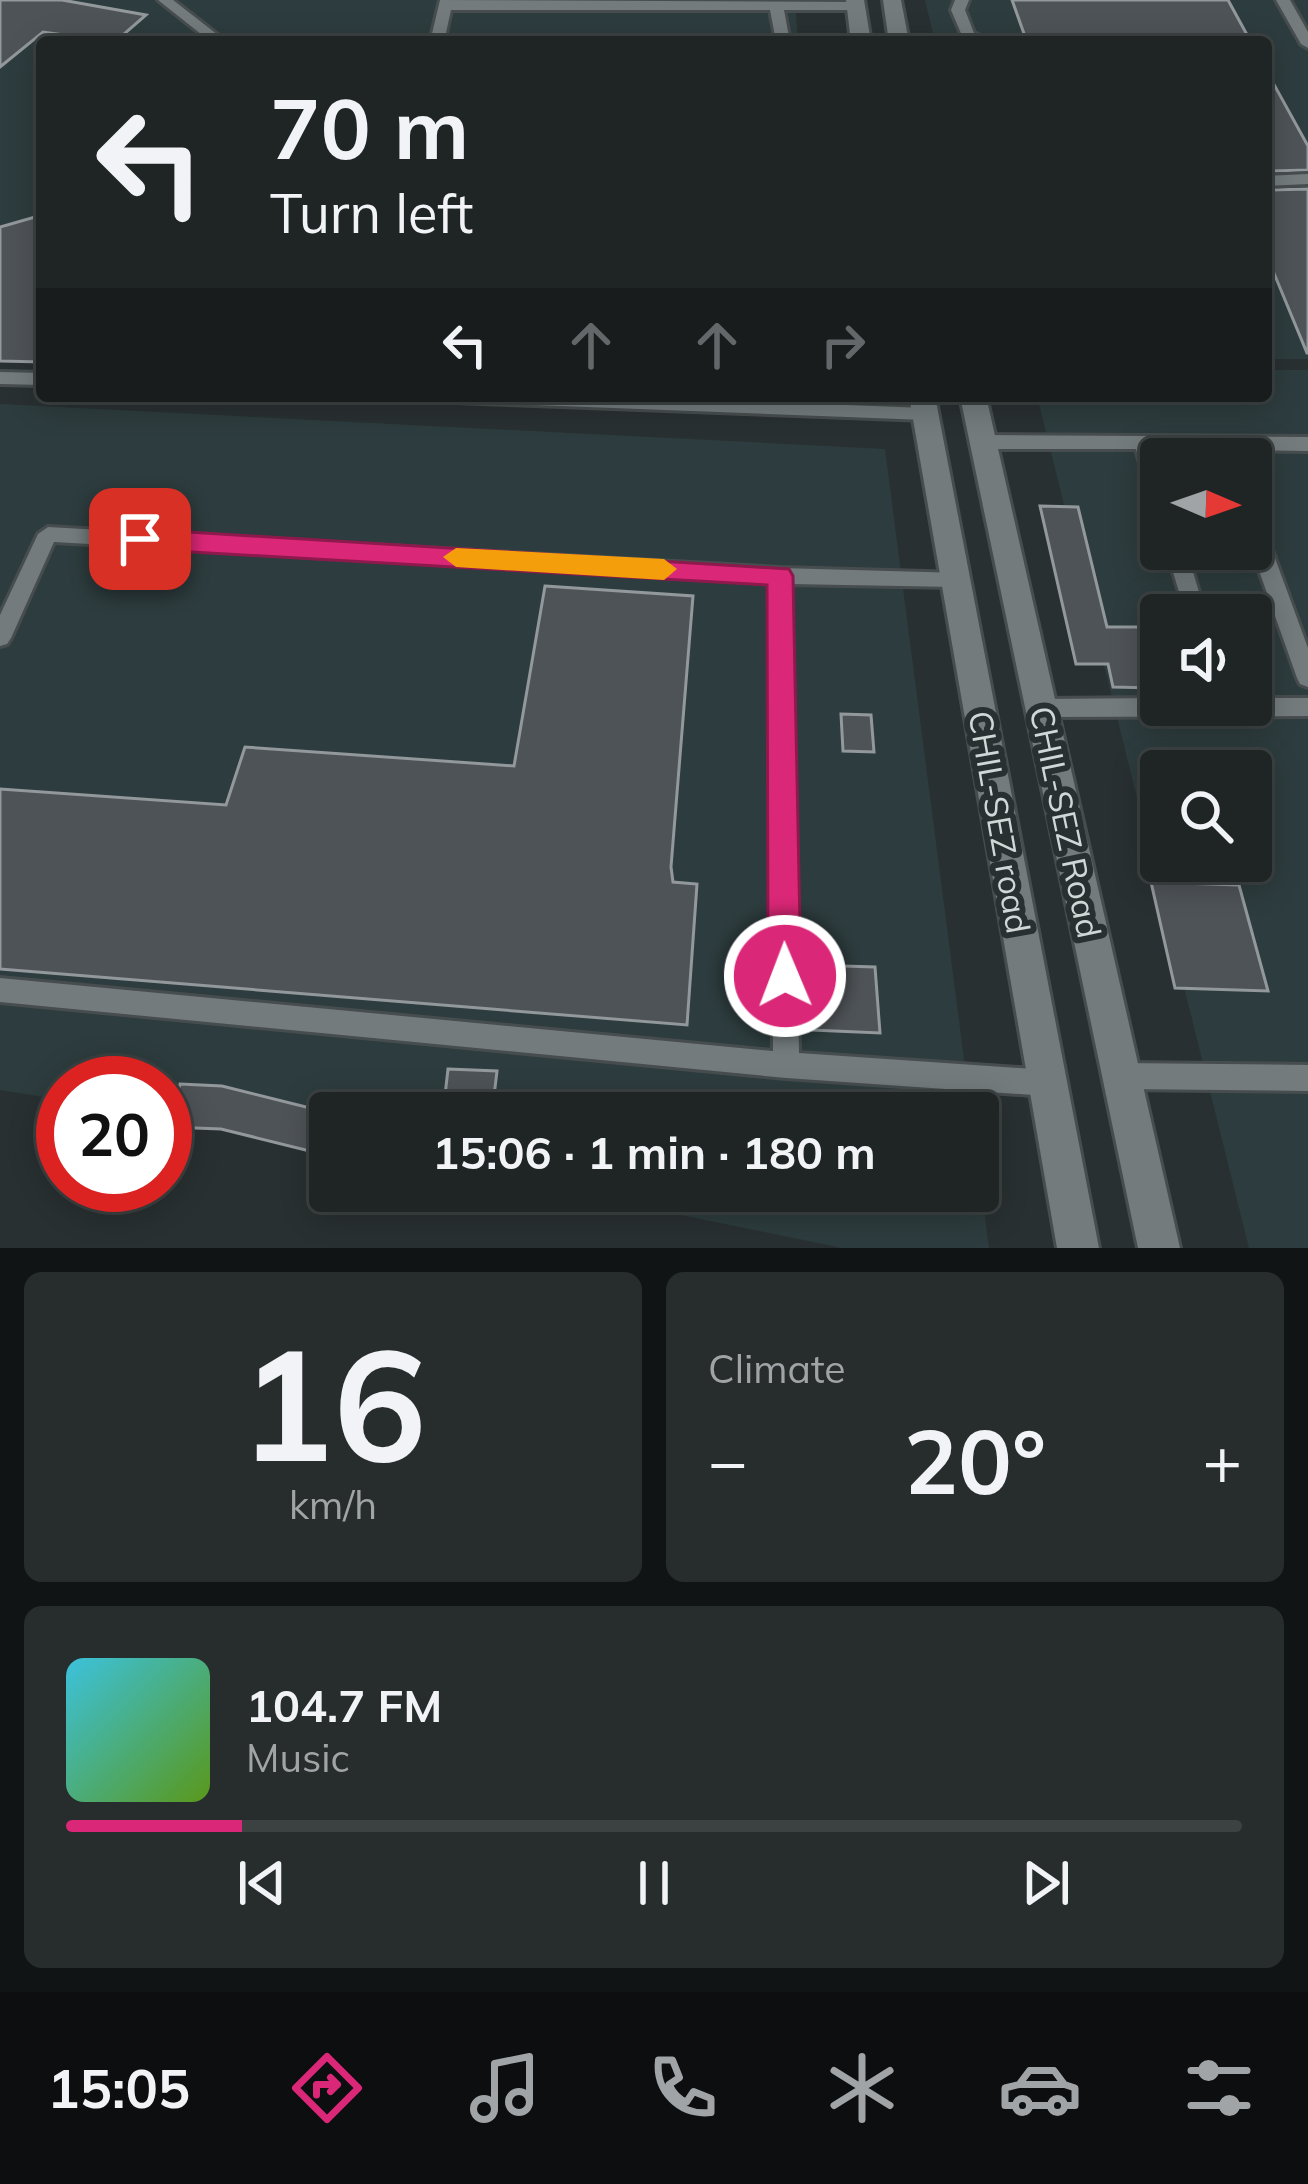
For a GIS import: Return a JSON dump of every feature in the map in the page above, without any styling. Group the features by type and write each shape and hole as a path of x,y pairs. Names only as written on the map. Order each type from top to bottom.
{"street":[{"path":"892,0 898,36"},
{"path":"855,3 860,36"},
{"name":"CHIL-SEZ Road","path":"974,402 1160,1248"},
{"name":"CHIL-SEZ road","path":"924,405 1078,1248"}],"lane":[{"path":"165,0 212,36"},
{"path":"962,0 958,10 972,36"},
{"path":"1283,0 1308,44"},
{"path":"438,36 446,3 855,3"},
{"path":"776,3 782,36"},
{"path":"1272,181 1308,179"},
{"path":"0,378 36,380"},
{"path":"777,402 924,405"},
{"path":"982,442 1140,442"},
{"path":"1272,447 1308,444"},
{"path":"0,638 48,534 780,576 955,579"},
{"path":"1269,570 1308,678"},
{"path":"780,576 786,1065"},
{"path":"1040,708 1140,707"},
{"path":"1272,707 1308,707"},
{"path":"0,990 786,1065 1048,1083"},
{"path":"1121,1076 1308,1078"}],"shaded area":[{"path":"0,0 795,0 798,36 36,36 36,346 0,345"},
{"path":"925,0 1308,0 1308,359 1272,359 1272,36 934,36"},
{"path":"1272,370 1308,370 1308,1248 1249,1248 1158,882 1272,882 1272,750 1140,750 1140,810 1038,402 1272,402"},
{"path":"0,404 885,449 968,1092 309,1092 309,1118 263,1130 192,1119 192,1056 36,1056 36,1096 0,1090"},
{"path":"666,1212 984,1212 989,1248 842,1248"}],"building":[{"path":"0,0 62,0 146,15 122,36 43,32 0,67"},
{"path":"1012,0 1228,0 1248,36 1025,36"},
{"path":"1272,81 1308,146 1308,170 1272,171"},
{"path":"1308,189 1308,353 1272,268 1272,190"},
{"path":"36,217 36,362 0,361 0,227"},
{"path":"1040,506 1078,507 1107,627 1138,627 1140,635 1140,688 1113,687 1108,664 1076,664"},
{"path":"545,586 693,596 671,867 673,882 697,884 687,1025 0,969 0,789 226,805 245,747 514,766"},
{"path":"841,714 871,715 874,752 843,751"},
{"path":"1151,882 1239,885 1268,991 1175,988"},
{"path":"809,965 875,967 880,1033 812,1030"},
{"path":"448,1069 497,1071 494,1092 445,1092"},
{"path":"192,1085 222,1086 309,1108 309,1151 221,1129 192,1128"}],"slow traffic":[{"path":"456,557 664,569"}],"route":[{"path":"140,539 780,576 785,976"}]}
